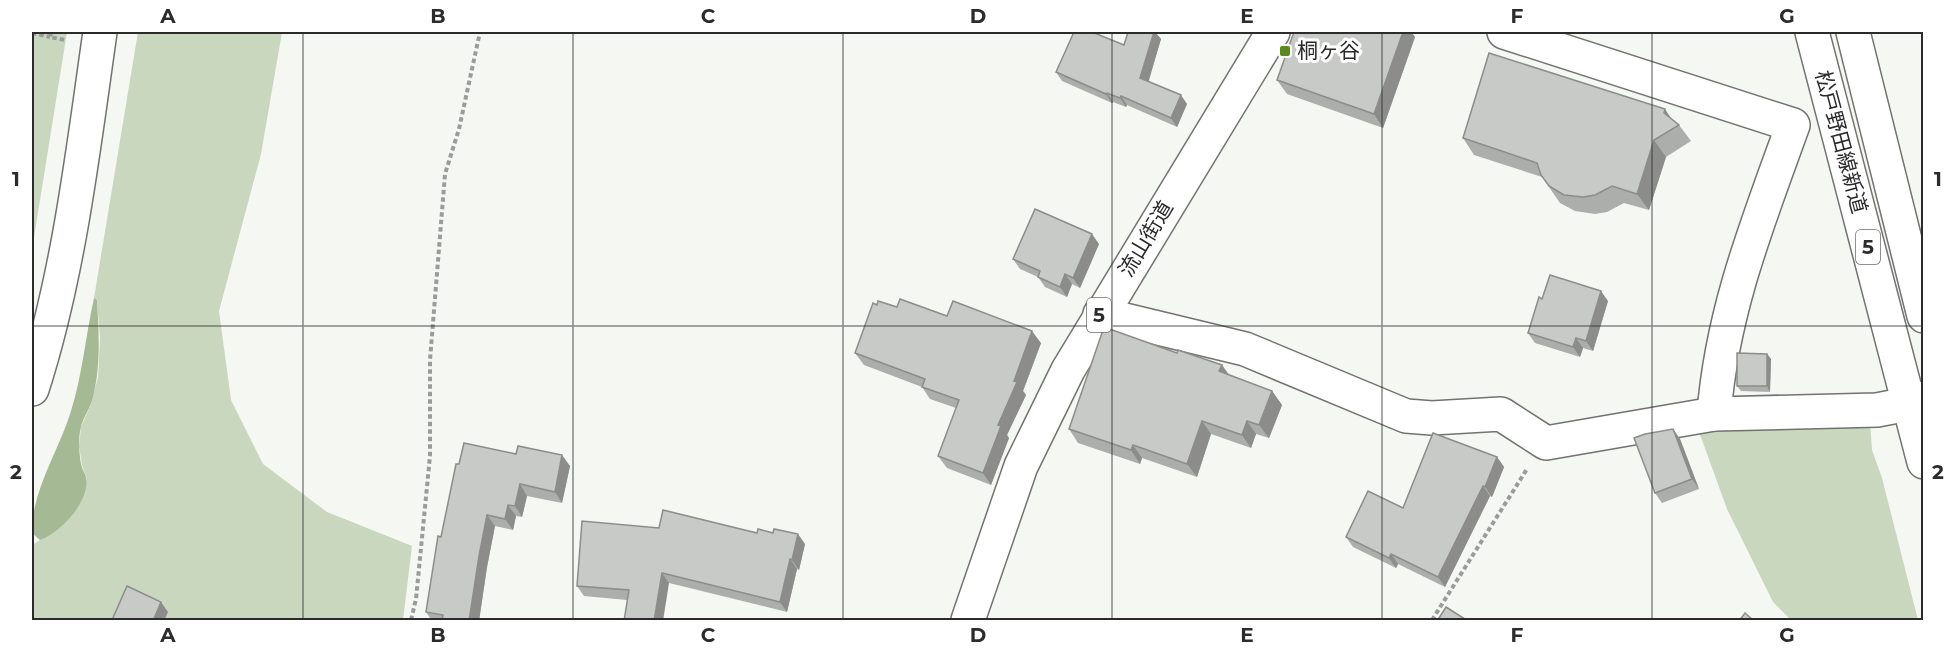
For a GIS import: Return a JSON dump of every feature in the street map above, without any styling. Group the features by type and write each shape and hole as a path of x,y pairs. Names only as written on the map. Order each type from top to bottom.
{"street":[{"name":"流山街道","path":"968,621 1022,466 1068,370 1273,32"},
{"path":"1503,32 1793,125 1734,293 1716,387 1714,414"},
{"name":"松戸野田線新道","path":"1812,32 1916,401 1923,462"},
{"name":"松戸野田線新道","path":"1853,32 1923,316"},
{"path":"32,389 61,277 76,197 86,36"},
{"path":"1100,314 1245,349 1406,416 1432,418 1502,414 1546,443 1714,414 1877,410 1916,401"}],"path":[{"path":"411,621 416,599 430,456 430,360 445,174 459,129 480,32"},
{"path":"32,33 86,36"},
{"path":"1432,621 1532,461 1546,443"}],"shaded area":[{"path":"32,32 67,32 32,250"},
{"path":"138,32 282,32 261,154 219,311 231,400 263,464 327,512 412,546 403,620 32,620 32,545 40,540 87,479 79,446 81,427 91,404 98,377 100,338 97,300 94,298"},
{"path":"94,298 97,300 99,351 97,376 92,401 82,424 79,441 81,466 86,477 84,496 65,523 40,540 32,533 36,502 75,398"},
{"path":"1870,420 1872,450 1882,478 1918,620 1791,620 1773,602 1727,509 1698,429"}],"building":[{"path":"1074,32 1092,32 1124,45 1128,32 1154,32 1140,78 1181,95 1171,118 1121,96 1120,98 1106,94 1056,72"},
{"path":"1294,32 1403,32 1374,114 1277,80"},
{"path":"1489,53 1665,109 1664,113 1679,125 1654,140 1637,194 1612,186 1595,195 1583,197 1564,195 1549,186 1541,175 1537,163 1463,138"},
{"path":"1035,209 1092,234 1073,278 1065,274 1060,287 1038,277 1040,271 1013,259"},
{"path":"1550,275 1601,291 1586,341 1576,338 1573,347 1528,333 1539,297 1542,299"},
{"path":"900,299 947,316 953,301 1032,331 1014,381 1017,382 998,425 1001,426 983,473 938,456 959,400 922,387 925,379 855,353 873,303 877,305 878,301 897,307"},
{"path":"1104,327 1177,353 1178,350 1222,365 1219,371 1272,391 1259,425 1247,421 1242,435 1202,421 1187,464 1133,445 1131,450 1069,429"},
{"path":"1737,353 1767,354 1767,386 1737,386"},
{"path":"1673,429 1692,479 1655,493 1634,438"},
{"path":"1433,433 1497,457 1485,487 1483,486 1438,577 1391,554 1389,558 1346,537 1368,491 1403,508"},
{"path":"464,443 516,454 518,446 562,455 555,492 520,484 515,506 508,505 505,519 487,515 469,621 442,621 443,615 426,612 438,536 441,537 456,464 459,464"},
{"path":"663,510 757,533 758,529 773,533 774,529 798,534 780,602 662,573 654,621 624,621 629,590 577,586 582,521 659,528"},
{"path":"127,586 161,602 153,621 112,620"},
{"path":"1446,607 1468,621 1437,621"},
{"path":"1745,613 1754,621 1739,621"}],"place":[{"name":"桐ヶ谷","path":"1285,51"}]}
